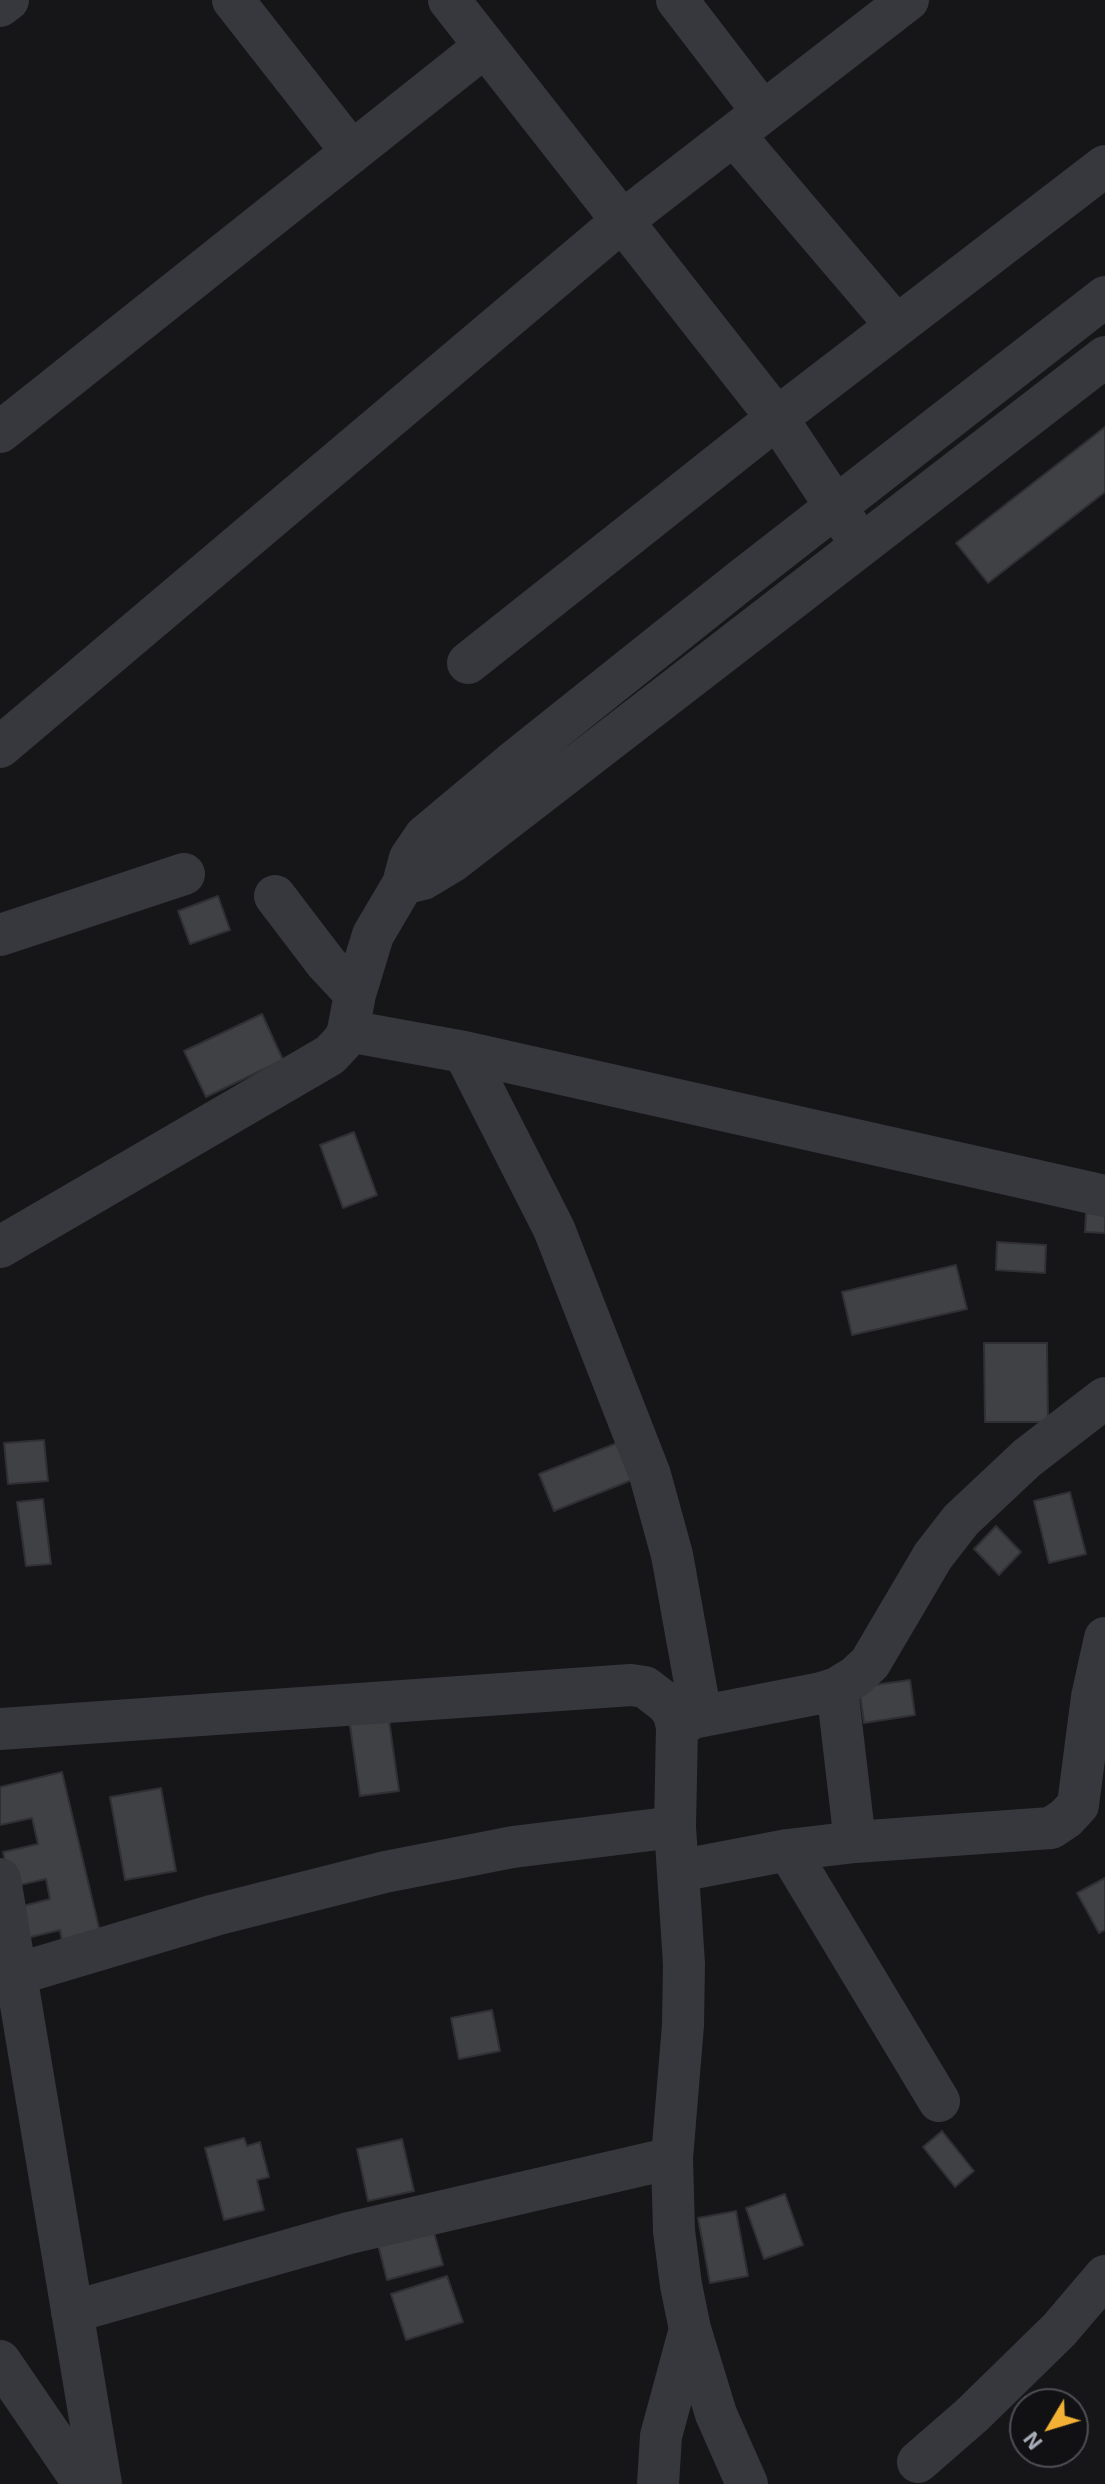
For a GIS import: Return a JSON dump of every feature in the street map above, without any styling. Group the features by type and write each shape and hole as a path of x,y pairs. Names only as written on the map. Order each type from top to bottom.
{"street":[{"path":"0,6 8,0"},
{"path":"233,0 352,152"},
{"path":"449,0 777,418 862,545"},
{"path":"677,0 749,123 896,325"},
{"path":"0,747 621,222 908,0"},
{"path":"0,432 484,47"},
{"path":"468,663 896,325 1105,166"},
{"path":"0,1247 330,1055 344,1040 373,935 403,884 410,858 425,836 835,507 1105,297"},
{"path":"403,884 423,879 453,861 1105,357"},
{"path":"0,935 184,874"},
{"path":"275,896 326,963 351,1012 464,1052 1105,1196"},
{"path":"464,1052 554,1229 650,1475 672,1555 689,1722 675,1827 684,1964 683,2025 672,2158 674,2231 690,2329 716,2414 747,2484"},
{"path":"0,1729 631,1685 645,1687 667,1704 674,1714 689,1722 837,1688 870,1663 933,1556 961,1520 1027,1458 1105,1398"},
{"path":"678,1871 788,1850 855,1842 1051,1828 1066,1818 1091,1816 1092,1697 1105,1638"},
{"path":"837,1688 855,1842"},
{"path":"17,1974 215,1915 385,1872 513,1847 675,1827"},
{"path":"788,1850 939,2101"},
{"path":"0,1879 101,2484"},
{"path":"72,2312 349,2233 672,2158"},
{"path":"918,2462 972,2415 1059,2330 1105,2276"},
{"path":"658,2484 661,2436 690,2329"},
{"path":"6,2383 84,2484"}],"building":[{"path":"1105,427 1105,492 988,583 956,543"},
{"path":"218,896 230,930 190,944 178,911"},
{"path":"262,1014 283,1060 206,1097 184,1051"},
{"path":"354,1132 377,1195 343,1208 320,1145"},
{"path":"1086,1213 1105,1214 1105,1233 1085,1232"},
{"path":"997,1242 1046,1245 1045,1273 996,1270"},
{"path":"956,1265 967,1309 852,1335 842,1292"},
{"path":"984,1343 1047,1343 1048,1422 985,1422"},
{"path":"627,1439 642,1476 554,1511 539,1474"},
{"path":"44,1440 48,1481 8,1484 4,1443"},
{"path":"1070,1492 1086,1554 1049,1563 1034,1501"},
{"path":"43,1499 51,1564 26,1566 17,1502"},
{"path":"996,1526 1021,1552 999,1575 974,1549"},
{"path":"910,1680 915,1715 864,1723 859,1687"},
{"path":"387,1706 399,1791 360,1796 348,1712"},
{"path":"62,1772 100,1932 62,1941 60,1930 23,1939 15,1908 50,1899 46,1879 11,1887 3,1852 38,1844 32,1818 0,1825 0,1787"},
{"path":"161,1788 176,1871 125,1880 110,1797"},
{"path":"1105,1878 1105,1930 1099,1933 1077,1893"},
{"path":"492,2010 500,2051 459,2059 451,2018"},
{"path":"942,2131 974,2171 955,2187 923,2147"},
{"path":"244,2138 247,2146 260,2142 269,2177 257,2180 264,2210 224,2220 205,2148"},
{"path":"402,2139 414,2191 368,2201 357,2149"},
{"path":"785,2194 803,2245 764,2259 746,2208"},
{"path":"736,2211 748,2276 710,2283 698,2218"},
{"path":"430,2218 443,2265 387,2280 375,2233"},
{"path":"447,2276 463,2322 406,2340 391,2294"}]}
